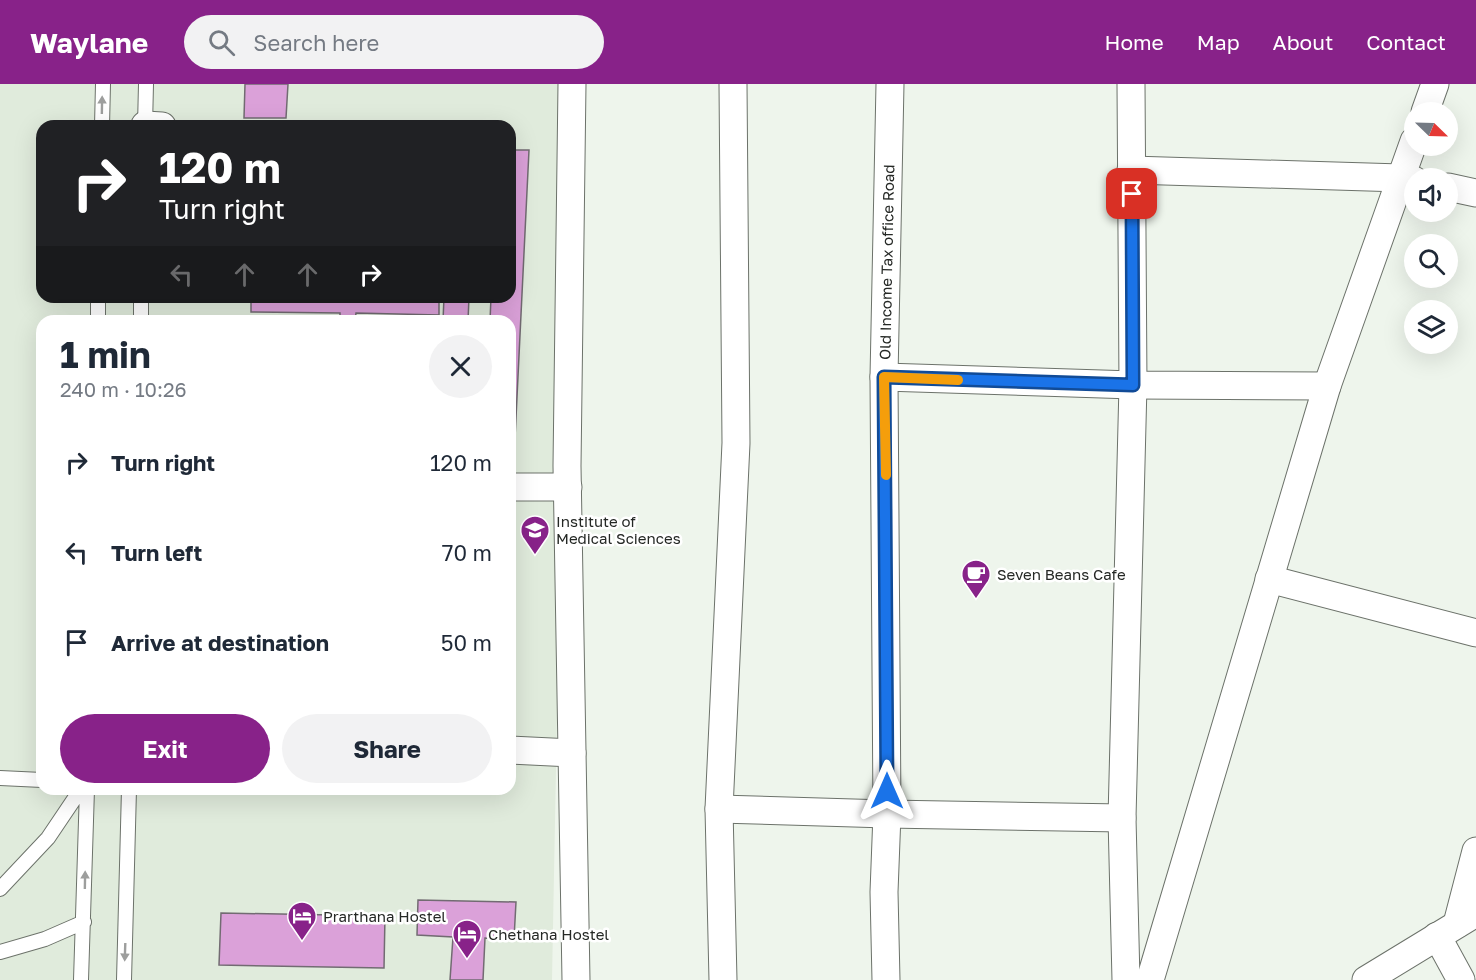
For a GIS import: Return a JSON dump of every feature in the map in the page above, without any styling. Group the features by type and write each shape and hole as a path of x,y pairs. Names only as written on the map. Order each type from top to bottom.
{"street":[{"path":"572,84 568,487 576,980"},
{"path":"723,980 719,809 736,443 733,84"},
{"name":"Old Income Tax office Road","path":"886,980 884,377 890,84"},
{"path":"1126,980 1122,818 1133,385 1131,84"},
{"path":"1429,102 1435,84"},
{"path":"1131,170 1404,179"},
{"path":"1150,980 1327,387 1404,189"},
{"path":"1458,189 1476,193"},
{"path":"884,377 1133,385 1327,387"},
{"path":"516,487 568,487"},
{"path":"1269,579 1476,633"},
{"path":"516,750 572,753"},
{"path":"719,809 1122,818"},
{"path":"1461,980 1457,924 1476,851"},
{"path":"1366,980 1457,924"}],"lane":[{"path":"102,120 103,84"},
{"path":"145,120 146,84"},
{"path":"0,778 36,780"},
{"path":"0,889 48,838 77,795"},
{"path":"81,980 87,795"},
{"path":"124,980 129,795"},
{"path":"0,952 45,939 84,922"}],"shaded area":[{"name":"Institute of Medical Sciences","path":"0,84 569,84 552,980 0,980"}],"building":[{"path":"245,84 288,84 286,118 244,118"},
{"path":"516,150 529,150 516,417 516,315 490,315 491,303 516,303"},
{"path":"251,303 439,303 439,315 251,312"},
{"path":"444,303 469,303 468,315 443,315"},
{"name":"Chethana Hostel","path":"418,900 516,902 514,939 485,938 483,980 450,980 453,937 417,935"},
{"name":"Prarthana Hostel","path":"221,913 385,916 384,968 219,965"}],"slow traffic":[{"path":"886,475 884,377 958,380"}],"place":[{"name":"Institute of Medical Sciences","path":"535,556"},
{"name":"Seven Beans Cafe","path":"976,600"},
{"name":"Prarthana Hostel","path":"302,942"},
{"name":"Chethana Hostel","path":"467,960"}],"route":[{"path":"887,791 884,377 1133,385 1132,194"}]}
